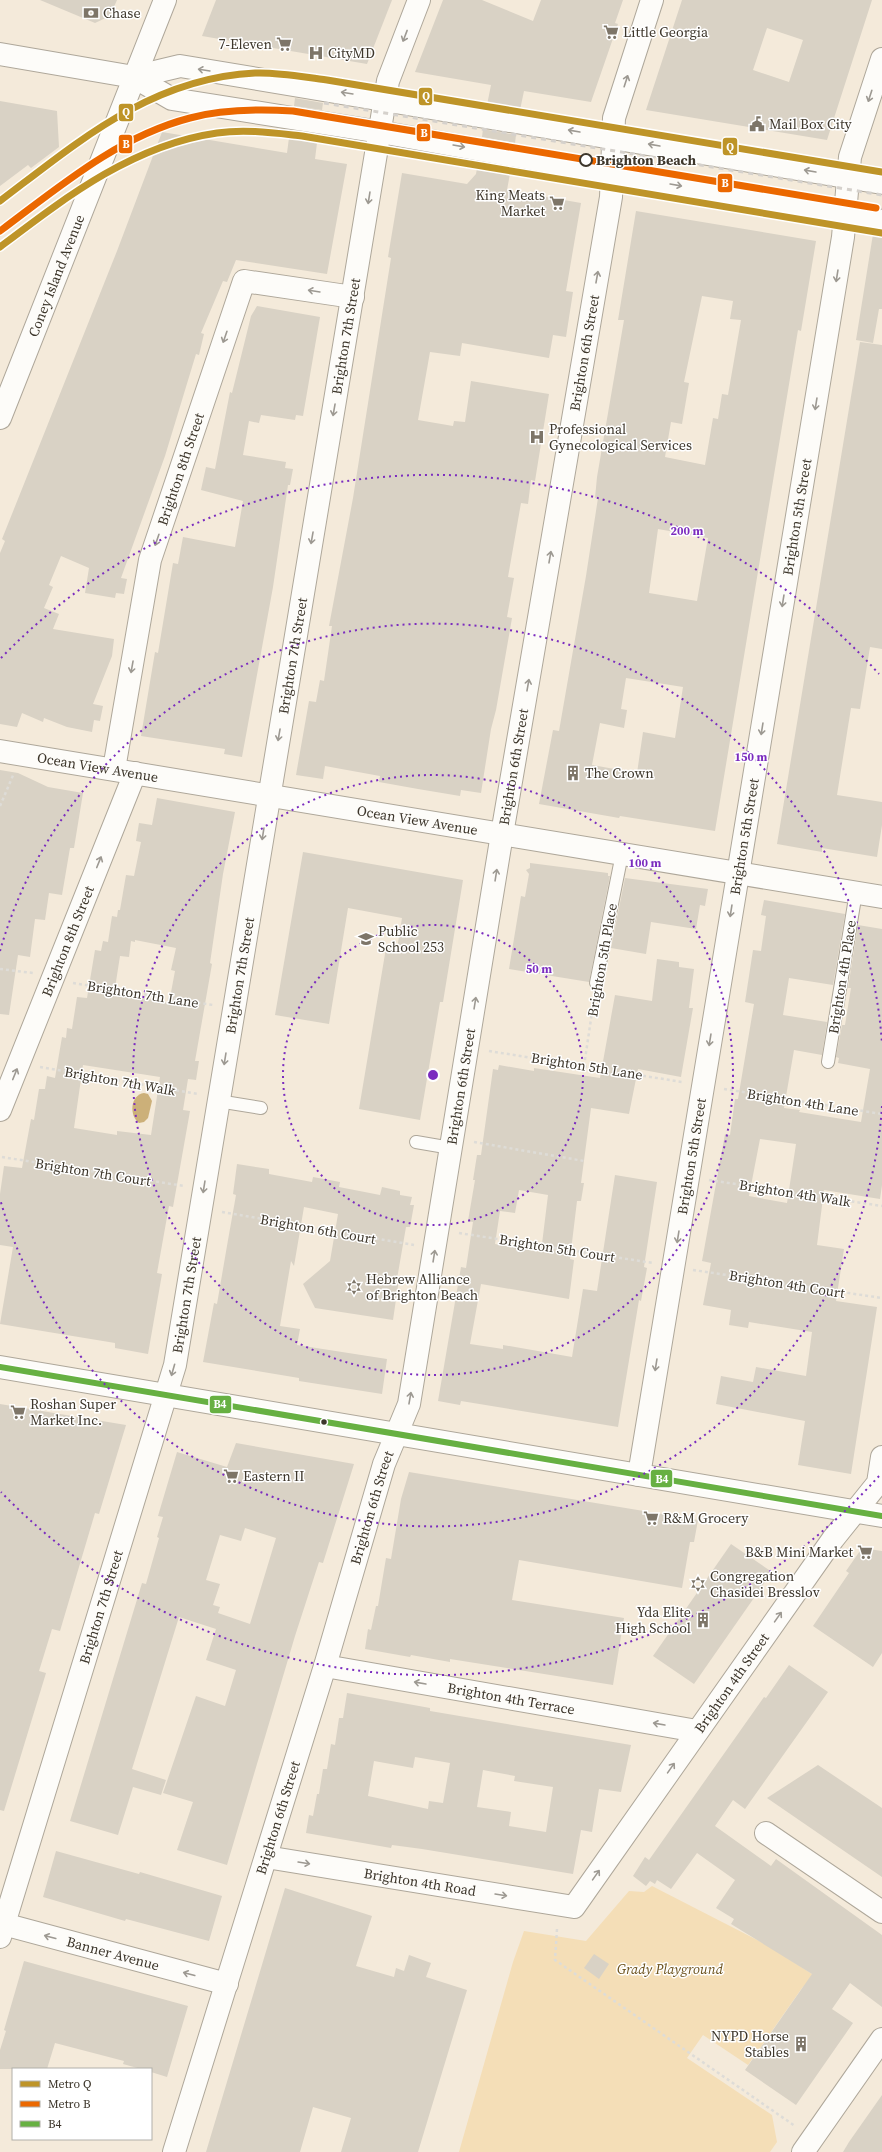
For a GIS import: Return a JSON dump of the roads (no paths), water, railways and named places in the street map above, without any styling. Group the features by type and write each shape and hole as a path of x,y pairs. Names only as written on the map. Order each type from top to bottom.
{"street":[{"name":"Coney Island Avenue","path":"0,418 165,0"},
{"name":"Brighton 7th Street","path":"1,1928 175,1365 208,1097 269,795 388,81 420,0"},
{"name":"Brighton 6th Street","path":"174,2152 325,1666 384,1464 409,1404 502,834 611,197 610,173 614,118 652,0"},
{"path":"0,54 134,76 180,66 882,183"},
{"name":"Brighton 5th Street","path":"639,1475 844,237 850,157 882,59"},
{"path":"134,76 172,99 380,132 882,221"},
{"name":"Brighton 8th Street","path":"114,769 150,560 244,281 353,297"},
{"name":"Ocean View Avenue","path":"0,751 882,897"},
{"name":"Brighton 8th Street","path":"0,1110 136,773"},
{"path":"0,1367 882,1516"},
{"name":"Brighton 4th Street","path":"574,1907 832,1539 878,1483 882,1457"},
{"name":"Brighton 4th Terrace","path":"325,1666 697,1731"},
{"path":"766,1833 882,1912"},
{"name":"Brighton 4th Road","path":"266,1857 574,1907"},
{"name":"Banner Avenue","path":"1,1928 227,1984"},
{"path":"803,2152 882,2039"}],"lane":[{"name":"Brighton 5th Place","path":"596,983 622,854"},
{"name":"Brighton 4th Place","path":"828,1062 856,892"},
{"path":"208,1097 261,1108"},
{"path":"416,1142 451,1148"}],"railway":[{"path":"324,103 882,195"},
{"path":"876,208 882,209"}],"metro line":[{"name":"Q","path":"0,201 88,136 149,100 182,87 217,78 255,73 282,74 327,80 882,172"},
{"name":"B","path":"0,231 90,165 138,137 190,118 228,111 254,110 293,111 876,208"},
{"name":"Q","path":"0,247 76,192 129,161 186,139 217,133 239,131 302,136 882,233"}],"place":[{"name":"Chase","path":"91,13"},
{"name":"Little Georgia","path":"611,32"},
{"name":"7-Eleven","path":"284,44"},
{"name":"CityMD","path":"316,53"},
{"name":"Mail Box City","path":"757,124"},
{"name":"Brighton Beach","path":"586,160"},
{"name":"King Meats Market","path":"557,203"},
{"name":"Professional Gynecological Services","path":"537,437"},
{"name":"The Crown","path":"573,773"},
{"name":"Public School 253","path":"366,939"},
{"name":"Hebrew Alliance of Brighton Beach","path":"354,1287"},
{"name":"Roshan Super Market Inc.","path":"18,1412"},
{"name":"Eastern II","path":"231,1476"},
{"name":"R&M Grocery","path":"651,1518"},
{"name":"B&B Mini Market","path":"865,1552"},
{"name":"Congregation Chasidei Bresslov","path":"698,1584"},
{"name":"Yda Elite High School","path":"703,1620"},
{"name":"NYPD Horse Stables","path":"801,2044"}],"park label":[{"name":"Grady Playground","path":"670,1969"}]}
